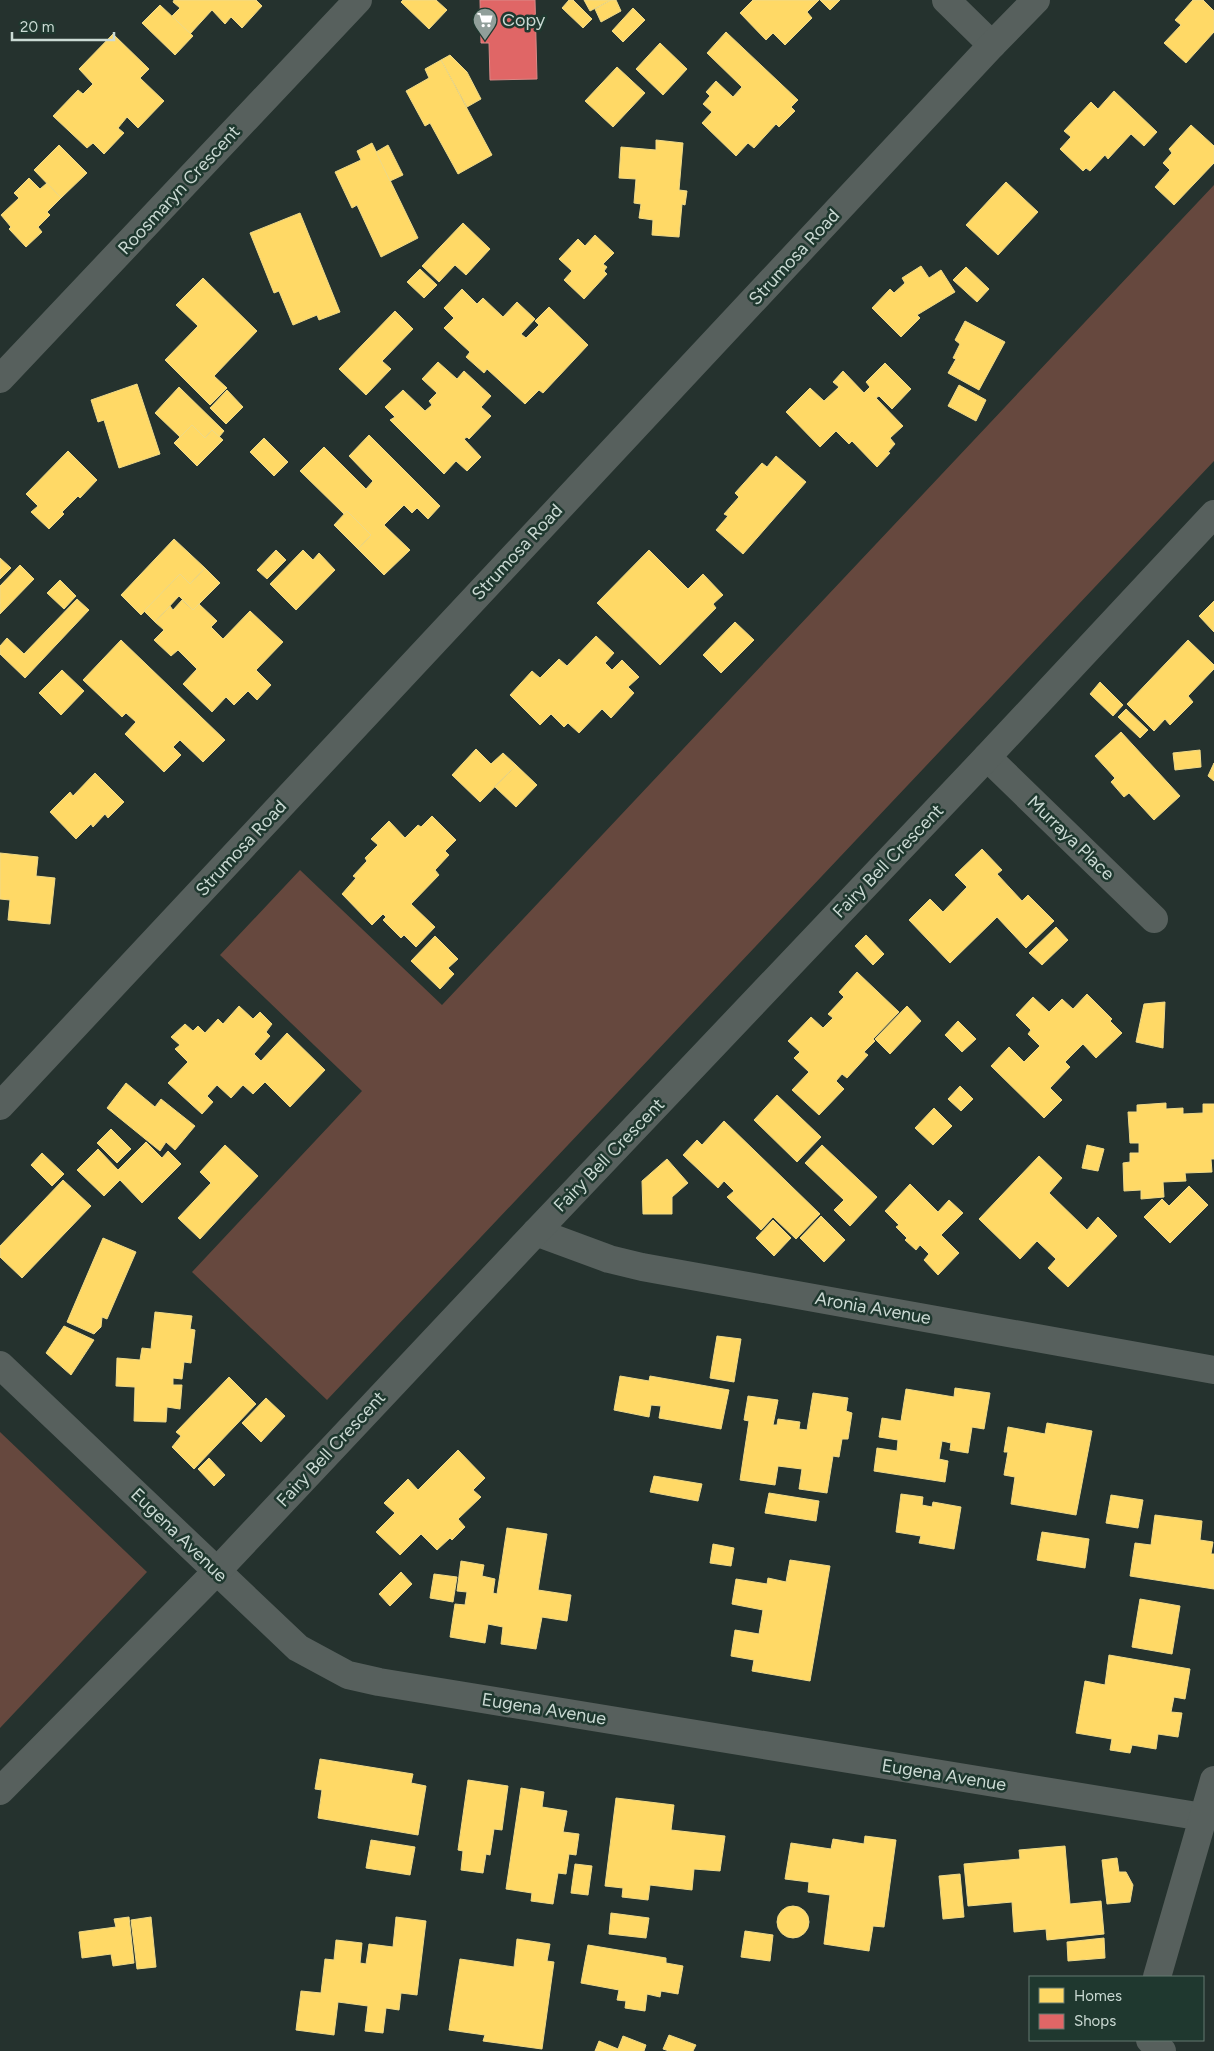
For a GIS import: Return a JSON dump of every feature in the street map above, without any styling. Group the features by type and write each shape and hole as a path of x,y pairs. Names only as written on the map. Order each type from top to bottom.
{"street":[{"name":"Roosmaryn Crescent","path":"0,380 358,0"},
{"path":"946,0 992,45"},
{"name":"Strumosa Road","path":"0,1106 1036,0"},
{"name":"Fairy Bell Crescent","path":"0,1791 217,1571 987,757 1214,514"},
{"name":"Murraya Place","path":"987,757 1154,919"},
{"name":"Aronia Avenue","path":"536,1232 601,1256 642,1267 1214,1370"},
{"name":"Eugena Avenue","path":"0,1365 298,1648 348,1675 379,1682 1203,1817"},
{"path":"1157,1976 1214,1780"},
{"path":"1151,2041 1162,2051"}],"shaded area":[{"path":"1214,185 1214,461 327,1400 192,1272 362,1091 220,955 300,870 442,1005"},
{"path":"0,1432 147,1572 0,1728"}],"building: Homes":[{"path":"174,0 256,0 262,6 242,28 231,17 225,24 212,10 190,34 172,16 180,8 173,2"},
{"path":"403,0 436,0 447,10 429,29 401,2"},
{"path":"569,0 573,0 592,19 583,28 562,8"},
{"path":"584,0 611,0 590,11"},
{"path":"611,0 616,0 621,11 601,22 595,9"},
{"path":"753,0 819,0 807,12 812,18 785,45 773,33 766,40 740,13"},
{"path":"820,0 840,0 830,10"},
{"path":"1193,0 1203,0 1214,11 1214,32 1186,63 1164,43 1181,25 1175,20"},
{"path":"160,5 193,36 175,55 142,23"},
{"path":"633,8 645,20 623,42 612,31"},
{"path":"726,32 798,100 791,107 795,111 779,127 776,124 754,148 748,143 736,156 702,123 712,112 703,104 710,96 706,92 716,81 733,97 742,87 707,53"},
{"path":"113,34 149,69 140,78 164,101 138,128 127,117 118,128 124,133 104,154 93,143 87,148 53,116 78,90 83,94 93,84 79,69"},
{"path":"660,43 687,69 663,95 636,69"},
{"path":"450,55 467,72 481,99 467,107 441,60"},
{"path":"441,60 492,155 458,174 430,123 425,126 406,91 429,78 425,69"},
{"path":"617,67 645,93 613,127 585,101"},
{"path":"1114,91 1157,132 1144,146 1131,134 1108,159 1105,155 1090,171 1086,168 1083,171 1060,149 1071,137 1064,131 1091,102 1098,109"},
{"path":"1191,125 1214,146 1214,163 1174,205 1155,187 1170,170 1163,163 1172,153 1169,149"},
{"path":"656,140 683,143 679,190 687,191 685,205 682,204 679,237 652,235 653,220 639,218 641,204 634,203 636,179 619,178 621,147 656,150"},
{"path":"372,143 418,238 381,257 357,205 352,208 335,172 361,160 357,151"},
{"path":"59,145 87,173 61,198 34,170"},
{"path":"388,145 403,175 390,181 376,152"},
{"path":"29,178 40,189 47,183 61,198 47,212 50,215 38,227 42,232 26,247 9,229 11,227 1,215 19,198 14,193"},
{"path":"1006,182 1038,212 998,255 966,225"},
{"path":"300,213 340,312 319,320 317,315 293,325 279,291 274,293 250,233"},
{"path":"463,223 490,249 466,275 455,265 439,282 422,266"},
{"path":"595,235 614,253 603,264 607,267 604,271 607,274 584,299 564,280 572,271 559,259 578,239 585,246"},
{"path":"921,266 929,278 941,270 955,292 917,315 920,318 901,337 872,308 890,289 894,293 905,283 902,278"},
{"path":"966,267 989,289 977,302 953,280"},
{"path":"420,269 437,285 424,298 407,282"},
{"path":"203,278 257,331 214,376 227,388 210,405 165,360 198,326 176,305"},
{"path":"462,289 477,304 483,298 503,317 517,302 535,319 521,334 526,338 539,325 535,321 549,307 588,345 543,393 539,390 525,404 487,369 484,373 466,357 470,352 444,328 454,318 444,308"},
{"path":"395,311 413,329 382,361 391,369 366,395 339,369"},
{"path":"965,321 1005,342 979,390 948,373 956,359 953,358 960,344 955,340"},
{"path":"438,362 457,379 464,371 491,396 481,407 491,416 469,439 467,437 464,439 481,457 467,471 456,461 444,474 390,420 395,417 385,407 403,390 425,411 432,405 429,401 437,393 422,379"},
{"path":"885,363 911,389 892,409 879,396 876,398 903,426 890,438 895,444 888,452 890,453 877,467 852,441 849,444 836,431 820,447 786,412 810,388 824,401 839,387 833,382 843,371 864,393 870,387 866,382"},
{"path":"137,384 160,454 119,468 104,420 98,422 91,400"},
{"path":"959,385 986,400 976,421 948,406"},
{"path":"179,387 224,431 219,437 212,430 205,438 192,425 180,437 155,413"},
{"path":"227,390 243,407 226,424 210,408"},
{"path":"192,425 205,438 212,430 223,440 197,466 174,443"},
{"path":"369,435 440,506 428,519 417,508 412,513 404,505 384,525 410,550 384,575 358,549 371,535 347,511 344,514 300,471 324,447 366,489 373,481 349,456"},
{"path":"264,438 288,462 274,476 250,452"},
{"path":"68,451 97,480 80,498 78,496 62,512 64,514 49,529 31,512 38,506 26,494"},
{"path":"776,456 806,482 743,554 716,530 728,516 724,514 739,497 735,493 762,463 767,467"},
{"path":"347,511 371,535 358,549 334,525"},
{"path":"174,539 205,568 190,584 180,574 141,615 121,595"},
{"path":"276,550 286,560 267,579 257,570"},
{"path":"303,550 313,560 319,553 335,570 296,610 270,584"},
{"path":"649,550 688,589 703,574 723,595 713,604 716,608 660,665 597,603"},
{"path":"0,558 11,568 0,579"},
{"path":"20,565 34,579 0,614 0,586"},
{"path":"205,568 220,583 193,610 179,596 155,622 144,611 180,574 190,584"},
{"path":"60,580 76,596 64,609 47,593"},
{"path":"77,599 89,610 25,678 0,654 0,646 7,638 24,654"},
{"path":"182,600 193,610 199,604 217,621 211,627 223,639 250,611 283,642 256,670 271,685 257,700 248,691 234,705 226,697 212,712 183,684 197,669 178,650 171,656 154,640 164,630 155,622 170,606 173,610"},
{"path":"1214,601 1214,632 1199,616"},
{"path":"735,622 754,640 721,673 703,655"},
{"path":"596,636 614,653 605,663 612,670 622,660 639,677 628,687 634,693 611,718 602,709 579,733 568,723 564,727 551,714 540,725 510,695 532,671 540,678 559,659 567,666"},
{"path":"121,640 225,740 203,762 180,740 173,747 181,755 164,772 125,734 136,722 126,713 122,717 83,680"},
{"path":"1188,640 1214,665 1214,669 1188,696 1193,702 1170,725 1165,719 1154,731 1127,704"},
{"path":"62,670 84,691 61,715 39,693"},
{"path":"1100,682 1123,705 1113,716 1090,694"},
{"path":"1126,709 1148,730 1140,738 1118,717"},
{"path":"1121,732 1180,796 1154,820 1129,793 1124,797 1111,782 1115,778 1095,756"},
{"path":"476,749 491,764 503,753 516,765 480,802 452,775"},
{"path":"1200,750 1201,767 1175,770 1173,753"},
{"path":"1214,763 1214,781 1208,776"},
{"path":"516,765 537,785 516,807 495,787"},
{"path":"95,773 124,802 108,818 105,814 93,827 91,824 76,839 50,812 70,792 73,796"},
{"path":"432,816 456,840 445,851 449,855 435,870 439,875 411,904 435,927 416,947 404,935 401,938 383,920 386,917 383,914 372,925 342,894 356,878 353,876 367,861 365,858 378,845 371,839 389,821 405,838 418,825 421,827"},
{"path":"982,849 1002,870 997,874 1022,901 1028,895 1054,921 1026,948 997,917 950,963 909,920 930,899 943,912 967,887 955,875"},
{"path":"0,853 38,857 36,876 55,878 50,924 8,920 10,900 0,899"},
{"path":"1056,927 1068,940 1042,965 1029,953"},
{"path":"866,935 884,954 873,965 855,946"},
{"path":"435,936 458,959 448,968 454,974 440,989 411,961"},
{"path":"857,972 899,1012 873,1039 875,1041 864,1052 868,1055 847,1078 842,1074 836,1081 844,1089 819,1115 792,1090 809,1072 794,1058 800,1052 788,1041 811,1017 823,1028 833,1018 828,1014 844,997 839,992"},
{"path":"1087,994 1112,1019 1110,1021 1122,1033 1096,1058 1083,1044 1065,1062 1070,1067 1050,1088 1062,1100 1044,1118 991,1066 1009,1047 1024,1062 1040,1046 1028,1034 1031,1030 1016,1015 1033,997 1049,1012 1062,999 1073,1009"},
{"path":"1165,1002 1163,1048 1136,1042 1144,1004"},
{"path":"239,1006 253,1019 260,1012 272,1024 266,1032 270,1036 254,1054 261,1061 287,1033 325,1070 290,1107 265,1082 253,1094 243,1085 231,1098 217,1085 207,1096 213,1102 202,1114 168,1083 188,1062 175,1049 180,1045 171,1037 185,1024 193,1031 198,1026 205,1033 218,1019 223,1024"},
{"path":"907,1006 921,1021 890,1054 875,1039"},
{"path":"958,1021 976,1039 962,1052 945,1035"},
{"path":"126,1083 155,1107 161,1099 195,1126 175,1150 166,1142 160,1151 107,1108"},
{"path":"960,1086 973,1099 961,1111 948,1099"},
{"path":"777,1095 821,1137 797,1162 754,1120"},
{"path":"1166,1103 1166,1109 1183,1108 1183,1114 1203,1113 1203,1104 1214,1104 1214,1159 1211,1159 1212,1172 1185,1173 1186,1181 1163,1182 1164,1197 1141,1199 1141,1190 1124,1191 1123,1163 1130,1162 1130,1153 1139,1153 1139,1143 1130,1143 1128,1112 1137,1112 1137,1105"},
{"path":"934,1108 952,1126 933,1145 915,1128"},
{"path":"724,1121 820,1214 796,1239 773,1217 761,1230 727,1197 734,1191 724,1181 718,1188 683,1155 697,1140 702,1145"},
{"path":"111,1129 131,1149 117,1163 97,1143"},
{"path":"146,1142 162,1158 168,1151 181,1164 142,1203 120,1180 104,1196 77,1170 98,1149 118,1170"},
{"path":"225,1145 258,1176 200,1239 178,1218 211,1183 200,1172"},
{"path":"822,1145 877,1197 850,1226 834,1210 844,1200 805,1163"},
{"path":"1087,1145 1104,1149 1098,1171 1082,1168"},
{"path":"42,1153 64,1174 52,1186 31,1165"},
{"path":"1039,1156 1062,1178 1049,1193 1087,1230 1098,1217 1117,1236 1068,1287 1048,1268 1056,1259 1037,1241 1020,1259 979,1219"},
{"path":"667,1159 688,1183 672,1197 672,1214 643,1214 642,1181"},
{"path":"63,1180 91,1206 22,1278 0,1257 0,1246"},
{"path":"910,1184 938,1212 949,1200 963,1213 941,1235 959,1253 938,1275 924,1260 929,1254 920,1245 916,1250 905,1240 907,1238 896,1227 899,1225 885,1211"},
{"path":"1189,1186 1208,1205 1170,1243 1144,1217 1162,1199 1169,1206"},
{"path":"821,1216 845,1240 824,1262 800,1238"},
{"path":"773,1220 791,1238 774,1256 756,1238"},
{"path":"103,1238 136,1252 107,1319 102,1317 101,1327 94,1334 67,1322"},
{"path":"155,1312 192,1316 190,1329 195,1330 191,1363 184,1362 182,1379 173,1378 173,1385 182,1385 180,1409 167,1407 166,1422 134,1421 135,1387 116,1386 117,1358 140,1360 142,1348 151,1349"},
{"path":"64,1326 94,1340 71,1375 46,1353"},
{"path":"717,1336 741,1339 734,1382 710,1378"},
{"path":"620,1376 649,1381 650,1376 729,1390 721,1429 659,1418 661,1406 651,1405 649,1417 614,1410"},
{"path":"229,1377 256,1404 194,1469 172,1447 181,1436 176,1432"},
{"path":"955,1388 990,1393 984,1429 972,1427 968,1453 950,1450 951,1443 942,1441 939,1459 948,1461 945,1482 874,1471 877,1448 897,1451 898,1440 879,1437 882,1418 901,1421 906,1389 954,1397"},
{"path":"813,1393 848,1398 846,1411 852,1413 848,1439 842,1439 839,1457 833,1456 827,1493 799,1489 802,1469 778,1466 775,1485 740,1480 749,1421 744,1420 748,1396 778,1400 773,1425 777,1425 778,1419 800,1422 799,1429 807,1430"},
{"path":"266,1398 285,1416 261,1442 242,1423"},
{"path":"1047,1423 1092,1431 1076,1515 1011,1504 1015,1477 1004,1475 1008,1452 1004,1452 1008,1427 1045,1434"},
{"path":"458,1450 485,1478 473,1490 481,1497 458,1519 465,1527 452,1540 450,1538 437,1550 421,1534 400,1555 376,1532 395,1513 384,1503 408,1479 418,1490"},
{"path":"209,1458 225,1475 214,1486 198,1469"},
{"path":"654,1476 702,1484 698,1501 650,1492"},
{"path":"769,1493 819,1501 816,1521 765,1513"},
{"path":"901,1494 923,1497 922,1505 932,1507 933,1502 961,1507 954,1549 919,1543 921,1536 896,1532"},
{"path":"1111,1495 1143,1500 1138,1528 1106,1523"},
{"path":"1155,1515 1202,1521 1200,1540 1213,1542 1211,1554 1214,1554 1214,1589 1130,1576 1135,1543 1151,1545"},
{"path":"507,1528 547,1534 538,1590 571,1595 567,1621 542,1617 536,1649 501,1644 503,1627 488,1624 485,1643 450,1637 455,1604 465,1605 467,1592 457,1591 461,1561 484,1565 482,1576 495,1579 493,1593 497,1594"},
{"path":"1042,1532 1089,1539 1085,1568 1037,1560"},
{"path":"713,1544 734,1548 731,1566 710,1563"},
{"path":"790,1560 830,1566 810,1681 752,1671 754,1660 731,1656 735,1630 759,1634 763,1610 732,1604 736,1579 767,1584 768,1578 786,1582"},
{"path":"401,1572 412,1584 390,1606 379,1594"},
{"path":"434,1574 457,1577 453,1602 430,1598"},
{"path":"1140,1599 1180,1606 1172,1654 1132,1647"},
{"path":"1109,1655 1190,1669 1185,1699 1174,1697 1171,1712 1182,1713 1178,1737 1158,1734 1156,1749 1132,1745 1130,1753 1110,1750 1112,1739 1076,1733 1085,1681 1105,1685"},
{"path":"320,1759 413,1774 411,1783 426,1786 418,1835 318,1818 322,1790 315,1789"},
{"path":"468,1780 508,1786 502,1830 494,1829 490,1855 486,1854 483,1873 461,1870 463,1851 458,1850"},
{"path":"521,1788 544,1792 542,1807 567,1811 563,1832 579,1834 576,1855 569,1854 566,1874 558,1873 553,1904 531,1901 532,1893 506,1889"},
{"path":"616,1798 674,1805 671,1830 725,1836 720,1871 694,1869 692,1890 650,1885 648,1900 622,1897 623,1888 605,1886"},
{"path":"865,1836 896,1840 884,1927 873,1926 869,1951 824,1944 830,1895 808,1892 809,1882 785,1879 791,1843 831,1849 833,1839 864,1844"},
{"path":"371,1840 415,1847 410,1875 366,1868"},
{"path":"1065,1846 1070,1904 1101,1901 1104,1934 1047,1940 1046,1929 1014,1932 1012,1902 968,1906 964,1864 1020,1859 1019,1850"},
{"path":"1117,1858 1119,1872 1126,1872 1133,1885 1130,1902 1107,1904 1102,1860"},
{"path":"575,1864 592,1866 588,1895 571,1893"},
{"path":"960,1874 964,1917 943,1919 939,1876"},
{"path":"793,1906 804,1911 809,1922 804,1933 793,1938 782,1933 777,1922 782,1911"},
{"path":"611,1913 649,1918 646,1938 609,1934"},
{"path":"129,1917 134,1963 113,1966 111,1954 82,1958 79,1932 116,1927 114,1919"},
{"path":"151,1917 156,1967 137,1969 131,1920"},
{"path":"396,1917 426,1921 417,1995 401,1993 399,2010 386,2008 383,2033 365,2031 368,2006 338,2002 334,2035 296,2030 301,1991 321,1993 325,1959 334,1960 336,1940 362,1943 360,1963 366,1964 369,1944 393,1947"},
{"path":"745,1931 773,1935 770,1961 741,1957"},
{"path":"1104,1938 1105,1958 1068,1961 1067,1942"},
{"path":"517,1939 550,1944 547,1961 554,1962 542,2049 483,2041 485,2035 449,2030 460,1959 514,1967"},
{"path":"588,1945 666,1958 666,1963 683,1966 678,1994 661,1991 660,1997 647,1994 645,2011 625,2008 626,2001 617,2000 619,1990 581,1983"},
{"path":"669,2035 696,2045 693,2051 669,2051 663,2049"},
{"path":"623,2036 646,2045 644,2051 595,2051 599,2041 618,2049"}],"building: Shops":[{"path":"480,0 535,0 537,79 490,80 489,43 481,43"}],"place":[{"name":"Copy","path":"485,41"}]}
